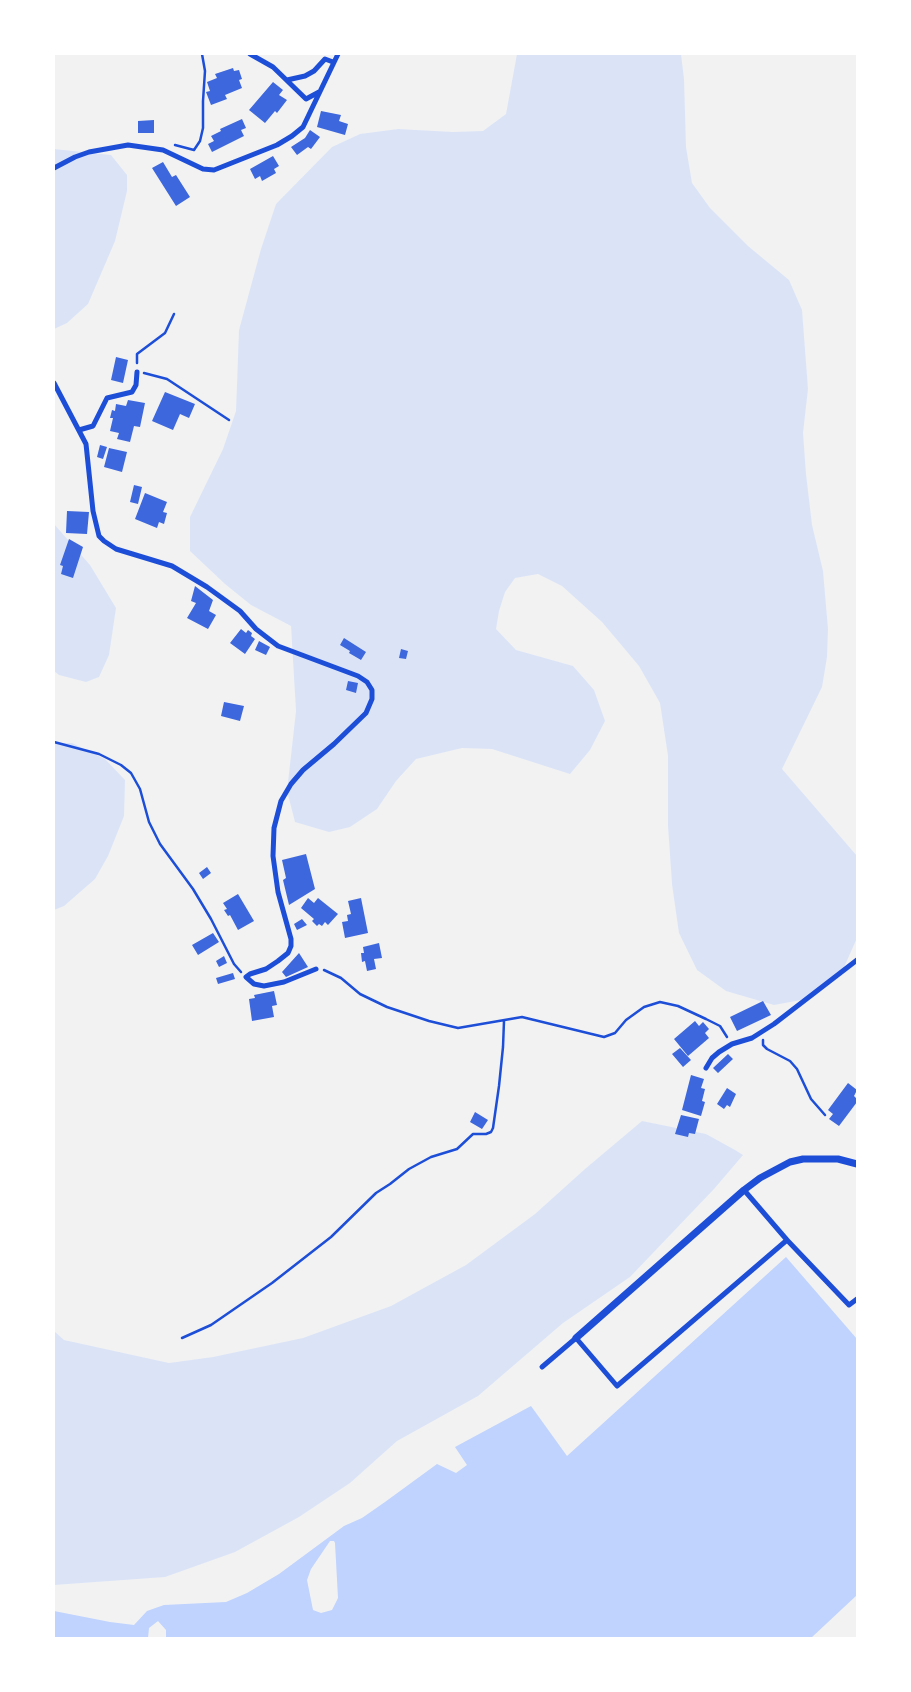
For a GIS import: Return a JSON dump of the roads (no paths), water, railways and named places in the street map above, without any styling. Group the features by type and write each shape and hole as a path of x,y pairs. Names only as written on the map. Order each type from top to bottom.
{"street":[{"path":"250,54 273,67 306,99 319,92"},
{"path":"54,168 89,152 128,145 160,150 203,169 214,170 277,145 303,127 338,54"},
{"path":"287,80 305,76 314,71 325,59 333,62"},
{"path":"79,430 93,426 107,398 132,392 136,385 137,372"},
{"path":"54,383 86,444 93,511 99,536 104,541 116,548 172,566 207,587 240,611 256,629 278,646 358,676 367,682 372,690 372,699 366,713 334,744 303,770 291,784 281,801 274,828 272,856 278,892 292,939 291,946 288,953 278,961 266,969 246,977 254,984 264,986 284,982 316,969"},
{"path":"706,1068 712,1058 732,1044 744,1041 763,1031 803,1003 857,960"},
{"path":"542,1367 760,1178 780,1167 803,1158 838,1159 857,1164"},
{"path":"744,1190 787,1240 849,1306 857,1299"},
{"path":"576,1338 617,1386 787,1240"}],"water":[{"path":"786,1257 857,1339 857,1638 166,1638 166,1630 158,1621 149,1628 148,1638 54,1638 54,1611 134,1625 147,1611 164,1605 226,1602 247,1593 279,1574 344,1526 362,1518 437,1464 456,1473 467,1465 455,1447 531,1406 567,1456","holes":["330,1541 334,1541 338,1598 332,1610 321,1613 313,1610 307,1580 311,1569"]}]}
